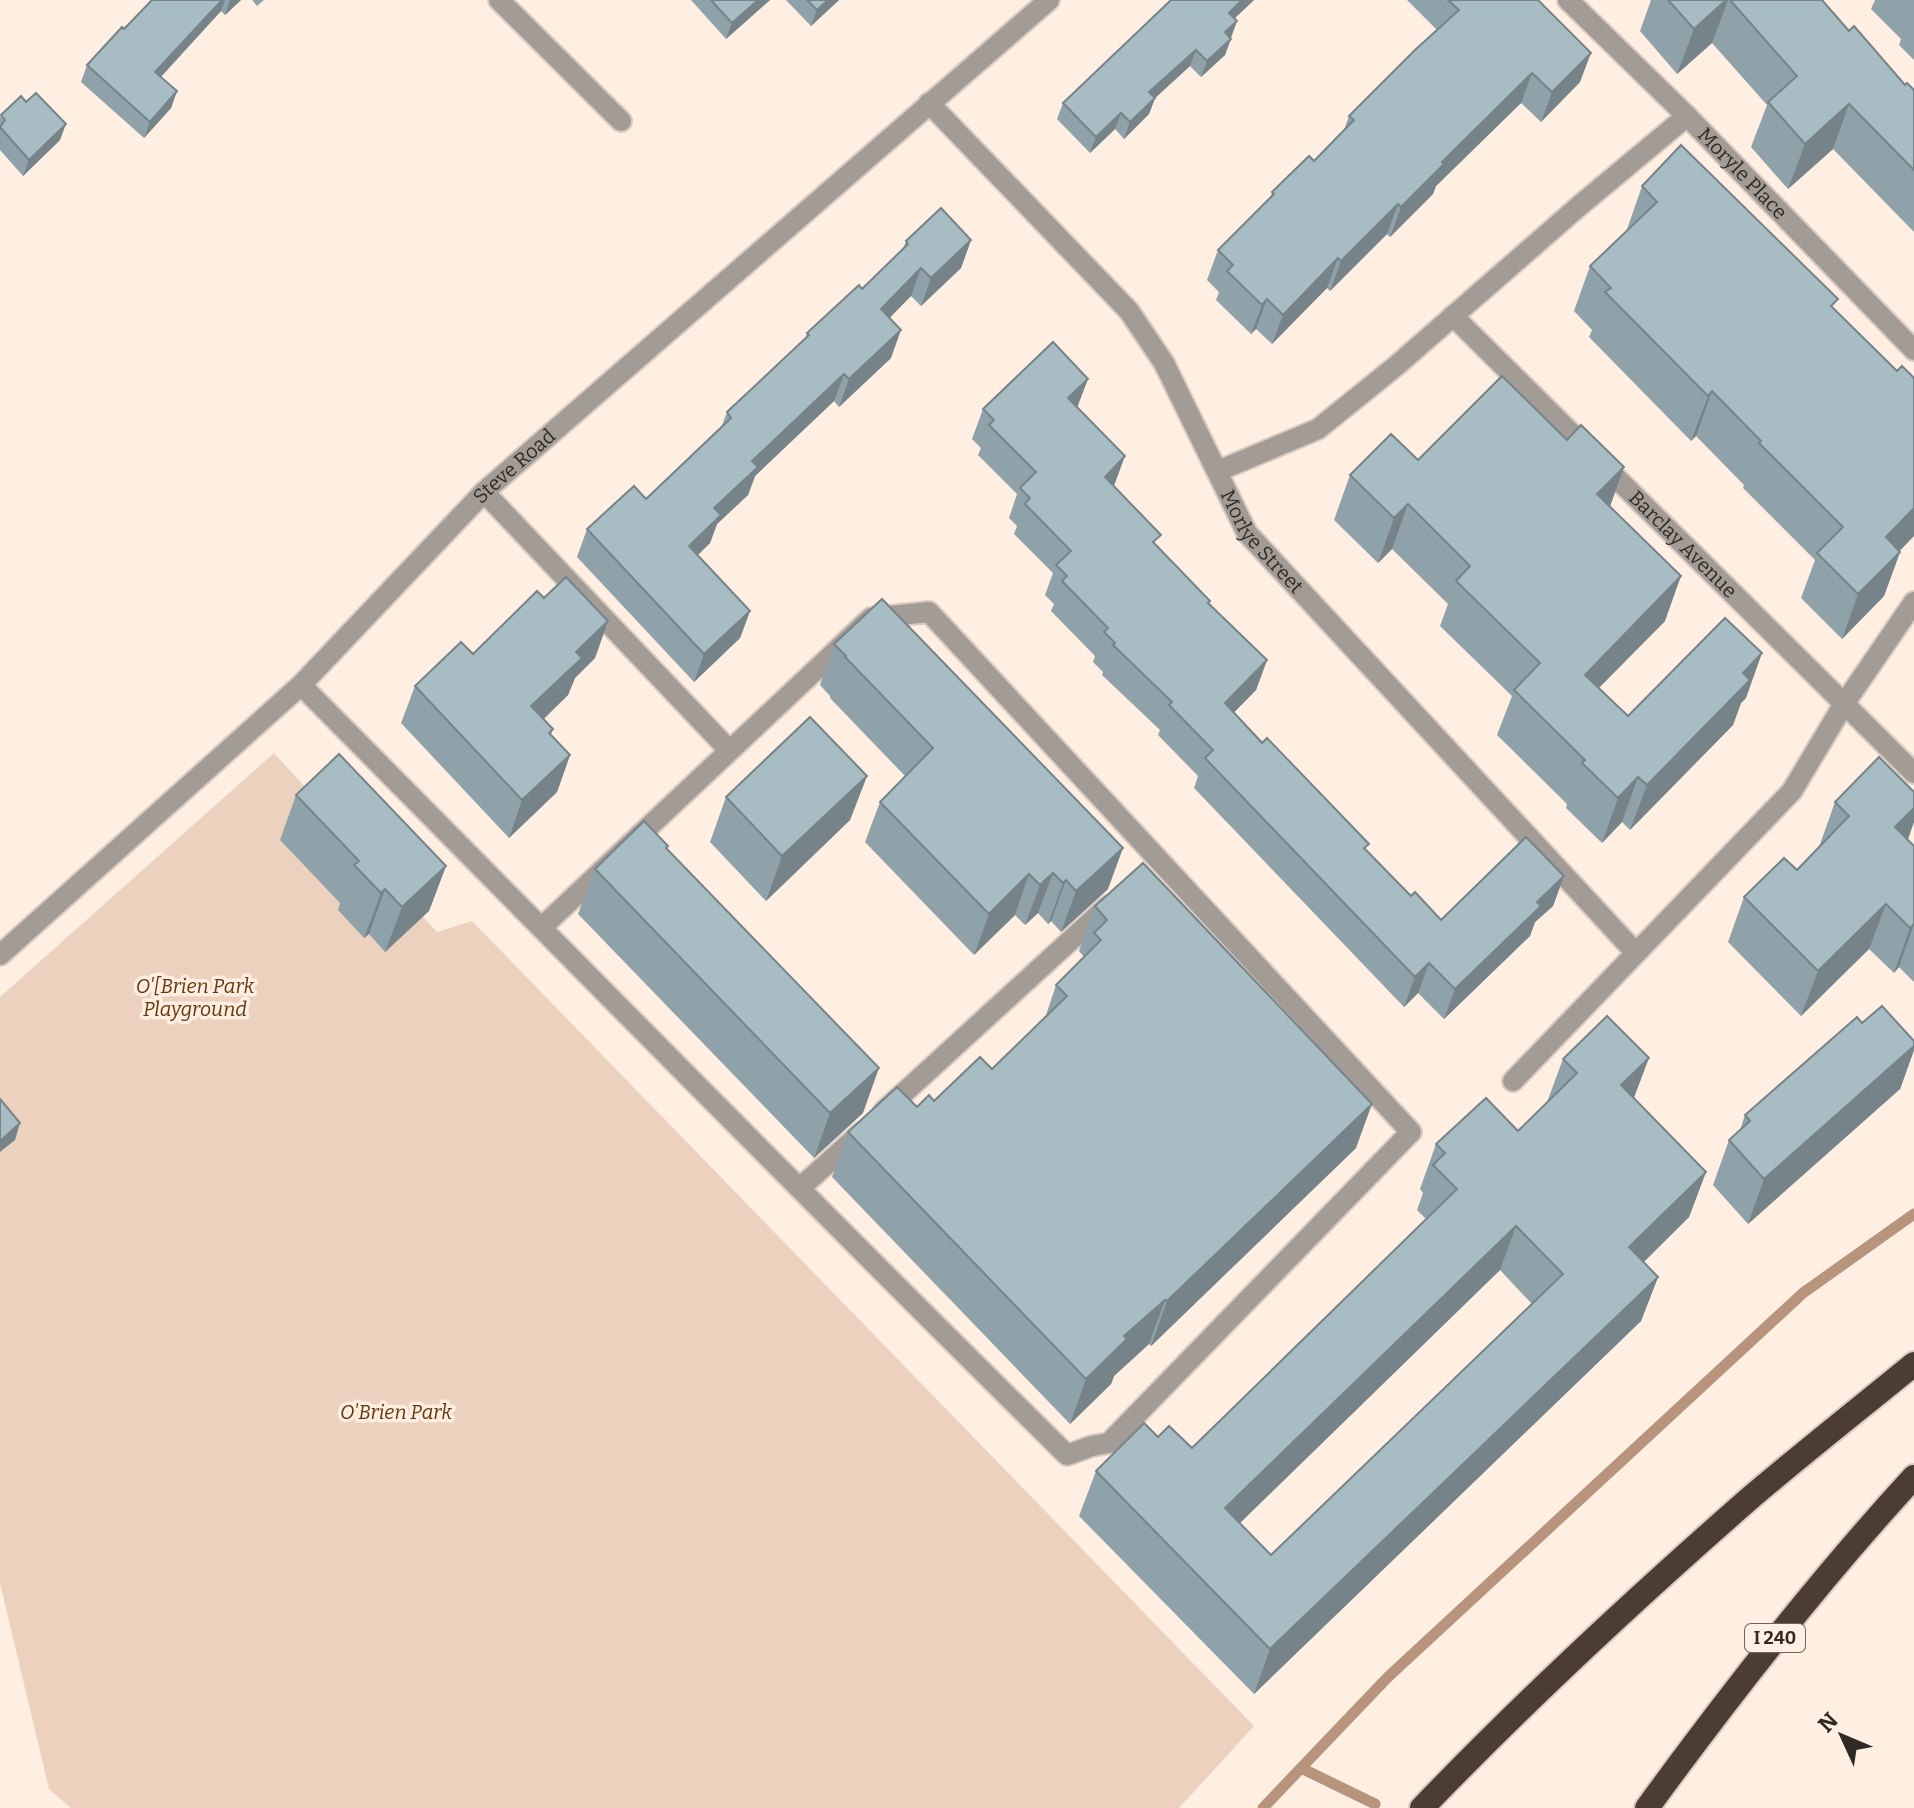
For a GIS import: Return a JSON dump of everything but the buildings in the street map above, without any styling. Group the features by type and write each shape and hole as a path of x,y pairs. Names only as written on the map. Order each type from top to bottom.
{"highway":[{"path":"1422,1808 1536,1694 1750,1498 1914,1364"},
{"name":"I 240","path":"1647,1808 1818,1585 1914,1477"}],"street":[{"path":"499,0 621,121"},
{"name":"Steve Road","path":"0,955 301,685 484,492 1049,0"},
{"name":"Moryle Place","path":"1568,0 1687,116 1914,350"},
{"name":"Morlye Street","path":"929,103 1129,311 1164,363 1247,533 1636,953"},
{"path":"1218,471 1318,429 1396,366 1687,116"},
{"name":"Barclay Avenue","path":"1453,316 1914,773"},
{"path":"484,492 729,750"},
{"path":"1513,1081 1792,791 1844,704 1914,602"},
{"path":"301,685 541,928 1067,1455 1109,1443 1411,1132 1153,865 929,612 871,618 541,928"},
{"path":"800,1188 1124,892"}],"green space":[{"name":"O'Brien Park","path":"274,753 437,932 472,921 1254,1726 1179,1808 71,1808 49,1789 0,1583 0,997"}],"waterway":[{"path":"1375,1804 1301,1768 1388,1677 1803,1293 1914,1214"},
{"path":"1263,1808 1301,1768"}],"park label":[{"name":"O'[Brien Park Playground","path":"195,998"}]}
